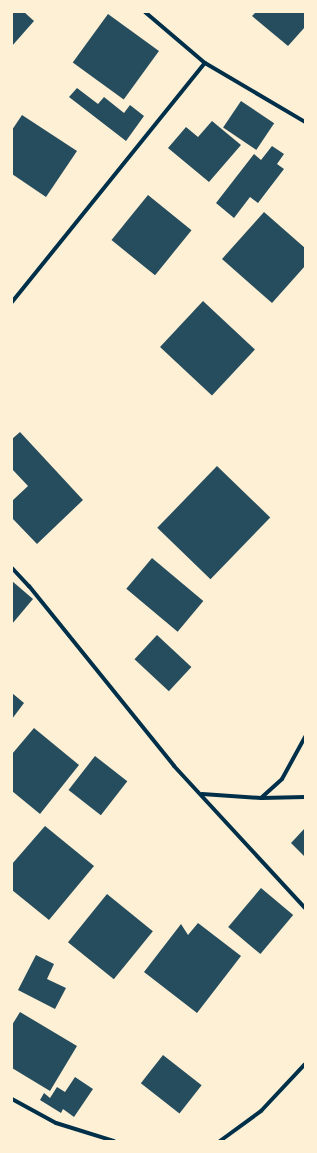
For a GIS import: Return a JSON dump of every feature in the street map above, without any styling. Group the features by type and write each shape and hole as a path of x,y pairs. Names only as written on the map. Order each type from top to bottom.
{"street":[{"path":"145,12 205,63 305,122"},
{"path":"12,302 205,63"},
{"path":"12,568 29,586 174,766 305,908"},
{"path":"262,798 282,779 305,737"},
{"path":"201,794 262,798 305,797"},
{"path":"220,1141 261,1111 305,1064"},
{"path":"12,1099 56,1123 114,1141"}],"building":[{"path":"12,12 24,12 34,21 12,46"},
{"path":"256,12 305,12 305,27 288,46 252,16"},
{"path":"108,14 159,51 124,100 73,63"},
{"path":"77,88 98,104 104,97 124,113 130,105 144,116 126,141 69,97"},
{"path":"241,101 274,123 256,150 223,128"},
{"path":"22,115 77,151 46,197 12,174 12,130"},
{"path":"212,121 241,145 209,182 168,148 186,127 198,137"},
{"path":"272,146 284,154 277,164 284,169 258,203 250,197 234,218 216,203 254,154 261,160"},
{"path":"148,195 192,230 155,275 111,240"},
{"path":"264,212 305,248 305,266 272,303 222,259"},
{"path":"203,301 255,349 212,395 160,347"},
{"path":"20,432 83,500 37,544 12,518 12,501 28,486 12,469 12,439"},
{"path":"217,466 270,517 210,579 157,528"},
{"path":"152,558 203,601 178,632 126,589"},
{"path":"12,581 33,599 12,624"},
{"path":"157,635 191,667 169,691 134,659"},
{"path":"12,693 24,703 12,719"},
{"path":"34,728 79,765 40,814 12,791 12,754"},
{"path":"95,756 127,781 101,815 69,790"},
{"path":"45,826 94,866 49,920 12,890 12,864"},
{"path":"305,828 305,857 291,843"},
{"path":"261,888 293,915 260,954 228,927"},
{"path":"107,894 153,931 114,979 68,942"},
{"path":"198,923 241,956 197,1013 144,972 181,924 188,935"},
{"path":"36,955 54,964 47,979 66,988 55,1009 18,990"},
{"path":"20,1012 77,1046 50,1091 12,1068 12,1025"},
{"path":"163,1055 202,1085 179,1114 141,1083"},
{"path":"75,1077 93,1089 74,1117 63,1109 61,1113 40,1100 44,1093 50,1098 57,1087 65,1092"}]}
